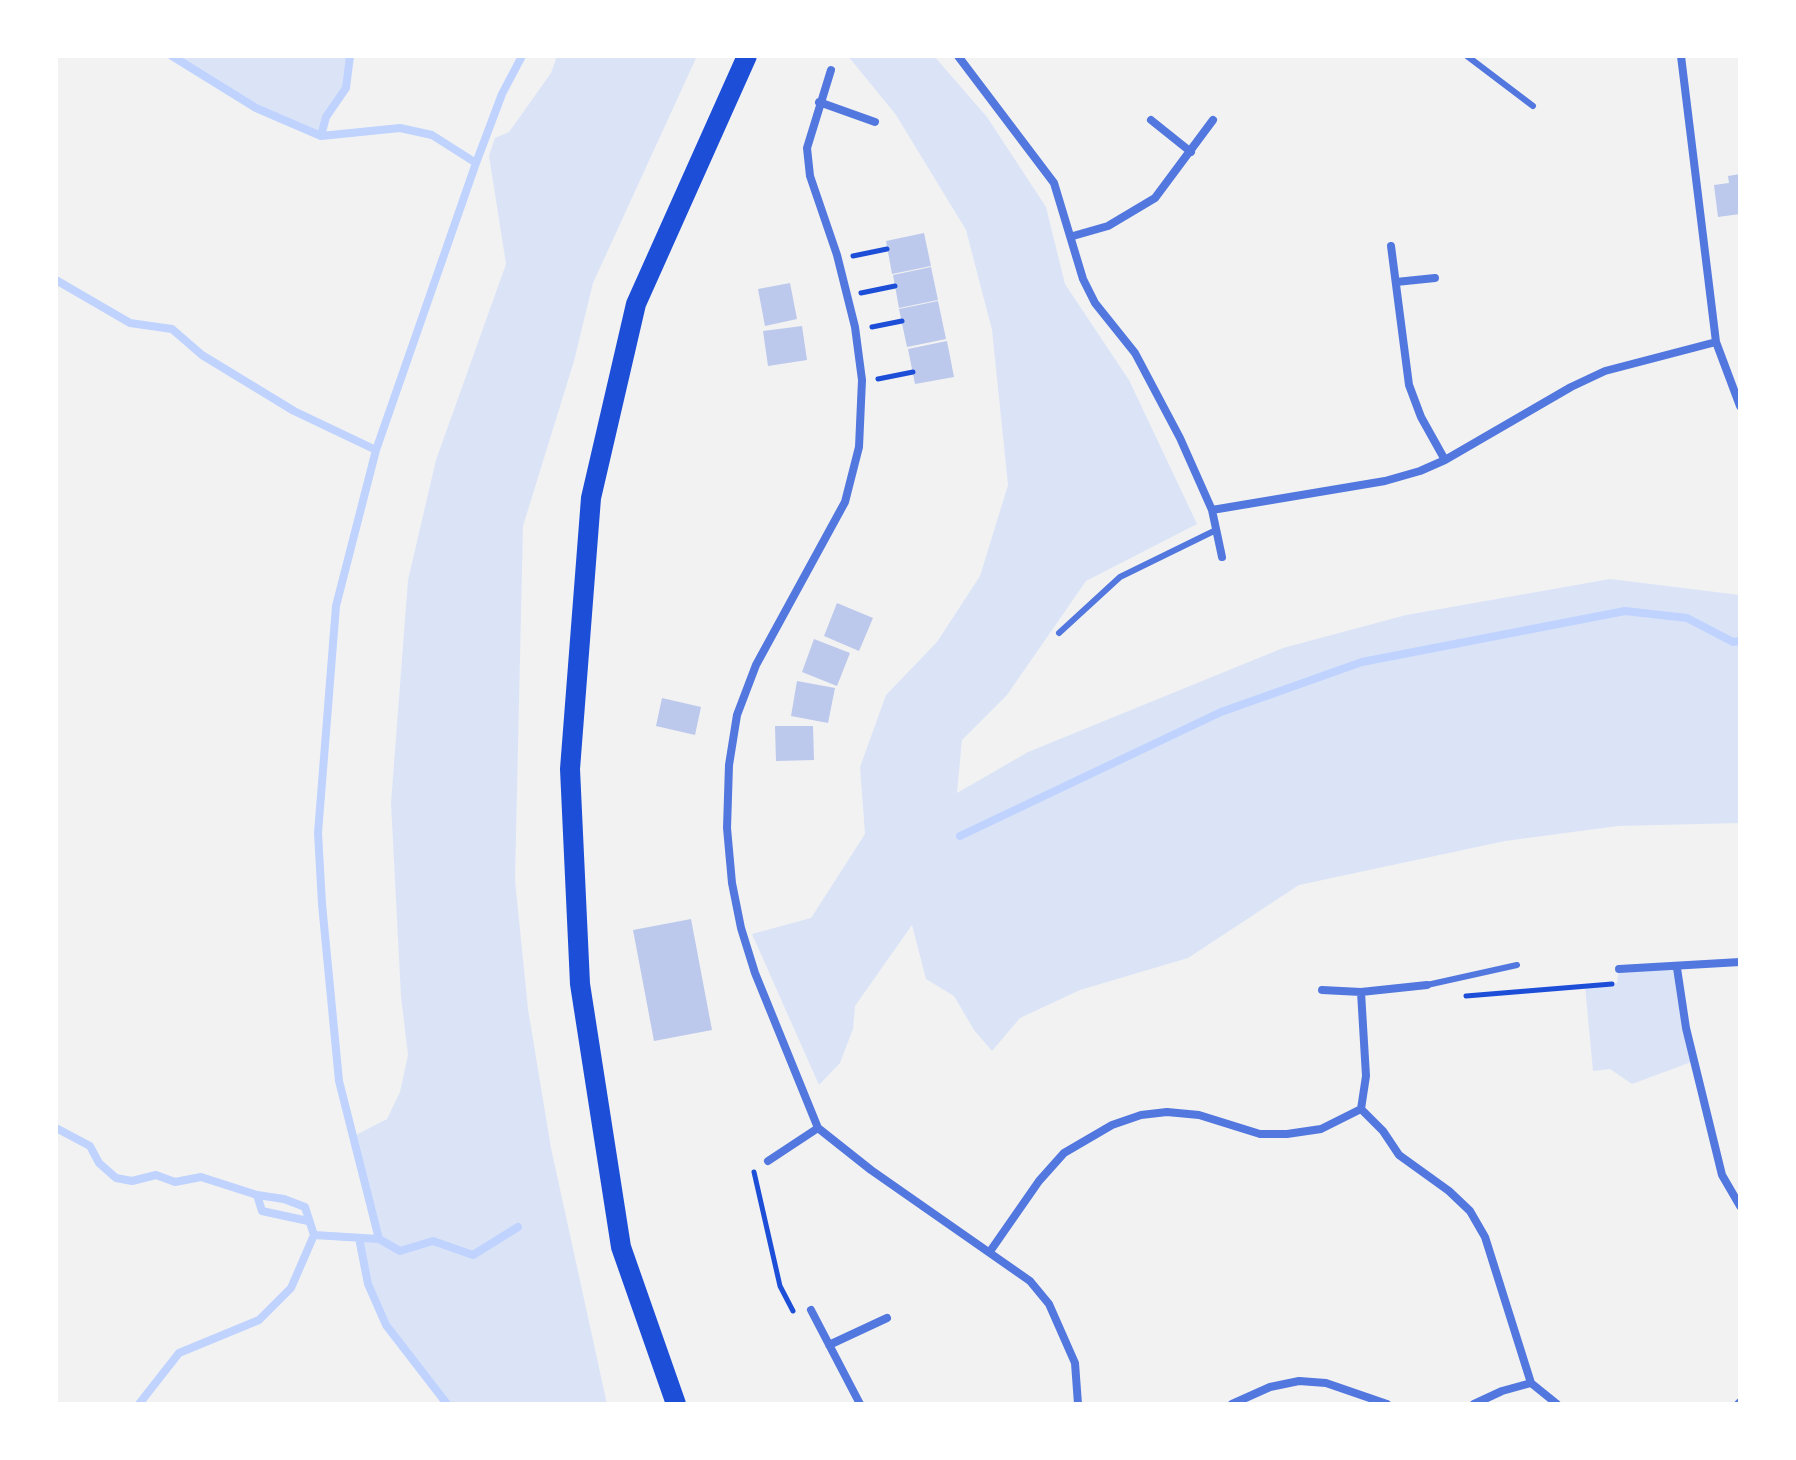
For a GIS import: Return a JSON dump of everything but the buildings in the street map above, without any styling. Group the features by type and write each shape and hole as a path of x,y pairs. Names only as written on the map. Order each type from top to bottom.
{"main road":[{"path":"676,1404 621,1247 580,984 570,769 591,498 636,304 747,56"}],"street":[{"path":"958,56 1054,183 1073,236 1083,279 1095,303 1135,353 1212,510 1222,557"},
{"path":"1681,56 1716,342 1740,406"},
{"path":"831,70 807,148 810,176 837,255 855,327 862,380 859,447 845,502 756,665 737,715 729,765 727,828 741,928 818,1128 871,1170 991,1250 1030,1281 1049,1304 1075,1363 1078,1404"},
{"path":"819,102 875,122"},
{"path":"1151,120 1191,152"},
{"path":"1073,236 1108,226 1155,198 1213,120"},
{"path":"1391,246 1409,385 1421,417 1445,460"},
{"path":"1396,282 1435,278"},
{"path":"1212,510 1385,481 1445,460 1571,387 1605,371 1716,342"},
{"path":"1619,969 1740,962"},
{"path":"1677,968 1686,1028 1722,1175 1740,1206"},
{"path":"1322,990 1361,992 1427,985"},
{"path":"1361,992 1366,1076 1361,1109"},
{"path":"991,1250 1039,1181 1064,1153 1112,1125 1141,1115 1167,1112 1199,1115 1260,1134 1287,1134 1321,1129 1361,1109"},
{"path":"1361,1109 1383,1131 1399,1155 1449,1191 1470,1211 1485,1237 1531,1383 1557,1404"},
{"path":"768,1161 818,1128"},
{"path":"811,1310 860,1404"},
{"path":"829,1345 887,1318"},
{"path":"1232,1404 1270,1387 1299,1381 1326,1383 1387,1404"},
{"path":"1474,1404 1502,1391 1531,1383"}],"lane":[{"path":"1467,56 1533,106"},
{"path":"1059,633 1120,577 1216,530"},
{"path":"1427,985 1517,965"}],"path":[{"path":"850,257 887,249"},
{"path":"861,293 895,286"},
{"path":"869,328 902,321"},
{"path":"877,379 913,372"},
{"path":"1459,997 1617,983 1619,969"},
{"path":"753,1169 780,1286 796,1316 811,1310"}],"shaded area":[{"path":"172,56 350,56 346,88 326,117 321,136 256,108"},
{"path":"557,56 697,56 593,283 574,361 523,526 515,880 528,1009 551,1148 607,1404 447,1404 386,1325 368,1284 359,1238 378,1239 352,1137 387,1119 400,1092 408,1055 401,997 391,803 408,580 436,460 506,264 489,156 495,138 509,132 551,73"},
{"path":"848,56 934,56 987,117 1046,207 1065,284 1129,380 1197,524 1086,581 1007,695 962,740 957,793 1028,752 1283,648 1406,615 1610,579 1740,595 1740,823 1618,826 1505,841 1299,885 1188,958 1080,990 1020,1018 992,1051 974,1030 954,996 926,979 912,925 855,1006 853,1029 840,1063 819,1085 752,934 811,918 865,834 860,767 886,695 937,642 980,576 1008,485 992,330 966,230 896,115"},
{"path":"1677,968 1694,1061 1632,1084 1610,1069 1593,1071 1585,986 1617,983 1619,969"}],"waterway":[{"path":"172,56 256,108 321,136 400,128 432,135 476,163"},
{"path":"321,136 326,117 346,88 350,56"},
{"path":"379,1239 339,1081 322,904 318,833 336,606 376,450 476,163 502,94 522,56"},
{"path":"56,280 130,323 172,329 202,355 294,411 376,450"},
{"path":"960,836 1221,712 1362,662 1625,611 1687,618 1733,642 1740,641"},
{"path":"56,1128 90,1146 99,1163 116,1178 132,1181 156,1175 175,1182 201,1177 257,1195 284,1199 305,1207 314,1235"},
{"path":"257,1195 262,1211 308,1221"},
{"path":"139,1404 179,1353 259,1320 291,1288 314,1235 379,1239 400,1251 433,1241 473,1255 518,1227"},
{"path":"359,1238 368,1284 386,1325 447,1404"}]}
